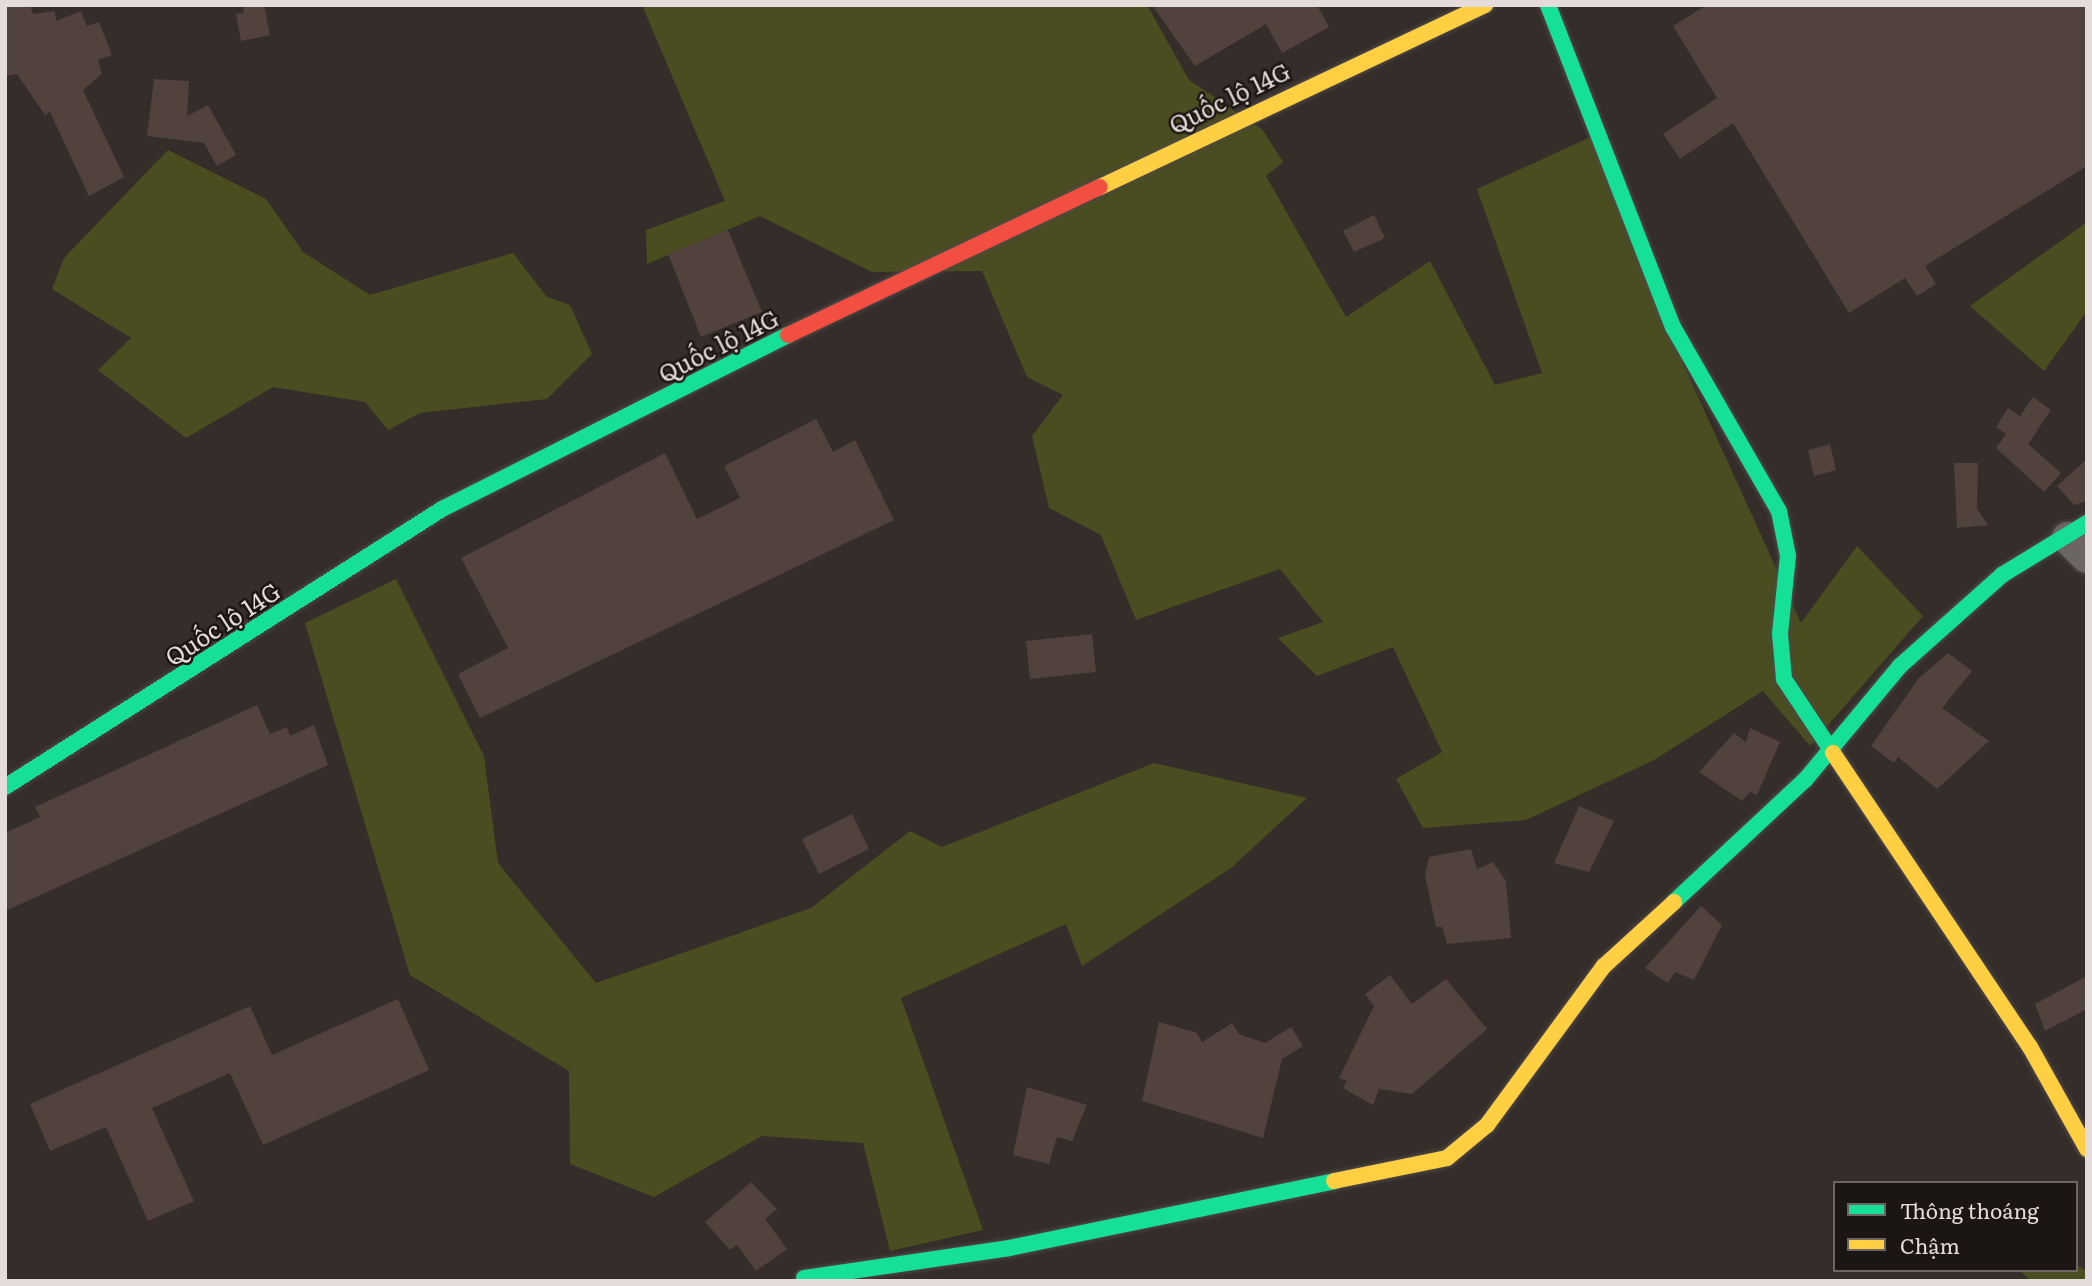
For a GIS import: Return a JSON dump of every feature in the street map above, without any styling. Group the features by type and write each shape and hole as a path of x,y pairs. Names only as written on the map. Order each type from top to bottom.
{"street":[{"name":"Quốc lộ 14G","path":"5,786 442,509 919,272 1485,5"},
{"path":"1548,5 1673,327 1779,511 1788,556 1780,665 1831,751 2030,1047 2087,1149"},
{"path":"804,1278 1009,1248 1447,1157 1487,1125 1604,966 1831,751 1900,666 2002,575 2080,540"}],"green space":[{"path":"642,5 1147,5 1189,80 1262,129 1283,162 1266,176 1346,317 1430,261 1495,385 1542,373 1477,189 1593,136 1675,346 1801,623 1857,546 1923,616 1810,746 1763,691 1654,760 1526,820 1423,828 1396,779 1442,752 1393,647 1317,676 1278,638 1323,622 1280,569 1136,620 1101,535 1049,508 1032,436 1063,395 1027,377 982,271 872,272 760,216 647,264 646,230 725,201"},
{"path":"168,150 266,199 303,252 370,295 513,253 547,297 570,305 592,354 547,399 420,413 388,430 365,402 273,387 186,438 98,370 131,338 52,289 64,258"},
{"path":"2087,222 2087,311 2044,371 1970,306"},
{"path":"396,579 484,756 498,863 596,983 811,908 910,831 942,847 1154,763 1307,798 1231,868 1082,966 1066,924 901,998 983,1230 890,1251 863,1143 762,1136 654,1197 570,1164 569,1071 410,975 305,623"},
{"path":"2078,1266 2087,1271 2087,1281 2031,1281 2021,1272 2078,1272"}],"building":[{"path":"5,5 30,5 33,14 55,11 56,21 81,11 87,26 99,22 112,55 98,60 102,74 83,90 124,177 89,196 50,112 45,115 17,74 5,76"},
{"path":"243,5 264,5 270,35 241,41 236,14 244,13"},
{"path":"1152,5 1317,5 1329,27 1282,53 1266,24 1195,66"},
{"path":"1707,5 2087,5 2087,166 1925,266 1936,284 1917,296 1905,278 1849,313 1733,123 1680,159 1663,134 1717,98 1673,26"},
{"path":"154,79 189,81 187,116 208,105 236,155 217,166 204,143 147,136"},
{"path":"1374,215 1385,238 1354,252 1343,231"},
{"path":"728,230 762,312 701,337 668,254"},
{"path":"2033,397 2051,410 2028,444 2061,473 2044,492 1996,448 2006,434 1996,427 2008,408 2020,416"},
{"path":"816,419 833,452 855,440 894,520 480,718 458,674 508,648 461,558 665,453 697,519 740,498 724,466"},
{"path":"1830,444 1836,470 1814,476 1808,450"},
{"path":"2087,459 2087,501 2074,505 2057,486"},
{"path":"1954,463 1978,463 1977,509 1988,525 1957,528"},
{"path":"1092,634 1096,672 1030,679 1026,641"},
{"path":"1948,653 1972,671 1942,708 1989,741 1937,789 1898,757 1894,763 1871,746 1919,678"},
{"path":"257,705 270,734 287,727 290,736 314,725 328,765 5,911 5,833 40,817 35,807"},
{"path":"1750,728 1780,742 1757,795 1750,792 1742,801 1699,772 1734,733 1746,742"},
{"path":"1579,806 1614,821 1589,872 1554,863"},
{"path":"852,814 869,849 819,874 802,839"},
{"path":"1471,849 1477,869 1493,862 1506,881 1511,938 1447,944 1442,927 1436,927 1425,875 1429,857"},
{"path":"1701,906 1722,925 1694,980 1675,972 1668,983 1645,968"},
{"path":"1390,975 1412,1004 1446,979 1487,1029 1412,1094 1379,1089 1373,1105 1343,1088 1347,1081 1339,1078 1374,1006 1365,994"},
{"path":"2087,976 2087,1009 2045,1031 2035,1004"},
{"path":"398,999 429,1070 263,1145 230,1073 152,1108 194,1201 148,1221 106,1127 50,1151 30,1104 250,1006 272,1055"},
{"path":"1159,1022 1197,1033 1202,1042 1232,1023 1239,1034 1265,1043 1291,1027 1303,1046 1282,1059 1263,1138 1142,1101"},
{"path":"1027,1087 1087,1105 1072,1141 1057,1137 1049,1164 1013,1155"},
{"path":"751,1182 777,1209 765,1219 787,1249 756,1271 737,1245 730,1250 705,1222"}],"traffic: fast":[{"path":"1548,5 1673,327 1779,511 1788,556 1780,634 1784,679 1833,753"},
{"path":"5,787 442,509 788,335"},
{"path":"1674,902 1805,780 1900,666 2002,575 2087,523"},
{"path":"804,1278 1009,1248 1334,1181"}],"traffic: slow":[{"path":"1100,187 1485,5"},
{"path":"1833,753 2030,1047 2087,1149"},
{"path":"1334,1181 1447,1158 1487,1125 1604,966 1674,902"}],"traffic: jam":[{"path":"788,335 1100,187"}]}
